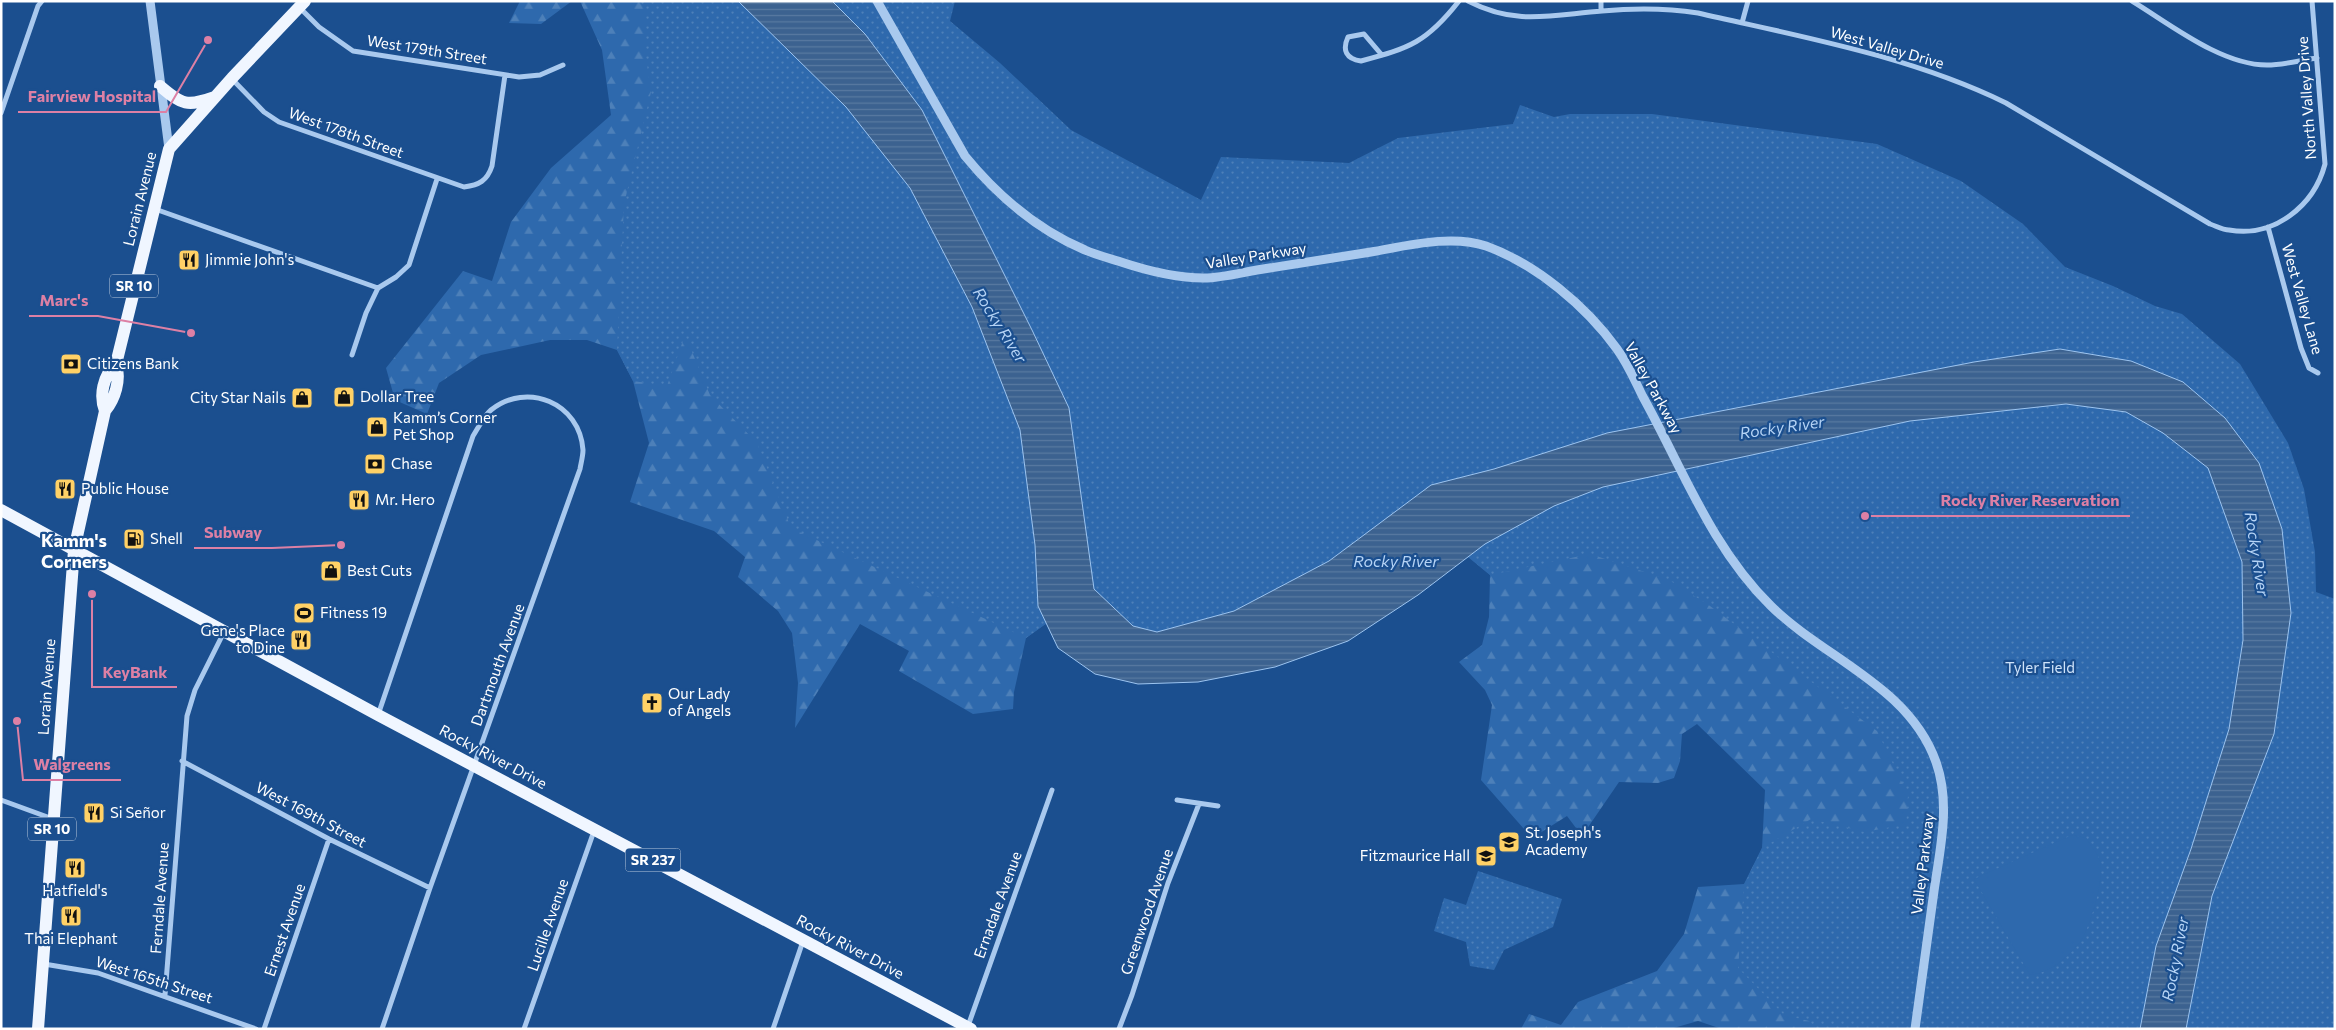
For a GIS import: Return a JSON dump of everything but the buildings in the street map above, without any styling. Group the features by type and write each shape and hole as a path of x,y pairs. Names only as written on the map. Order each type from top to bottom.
{"main road":[{"name":"Lorain Avenue","path":"38,1029 41,964 74,550 104,411 112,403 119,374 116,364 153,208 169,149 232,78 302,4"},
{"path":"160,86 180,102 189,105 215,97"},
{"name":"Rocky River Drive","path":"1,510 378,715 968,1028"}],"street":[{"path":"1,112 38,6 42,1"},
{"path":"150,1 169,149"},
{"name":"Valley Parkway","path":"877,1 965,156 981,176 1012,205 1051,232 1086,250 1155,273 1205,278 1411,245 1450,242 1483,245 1542,276 1570,297 1618,350 1653,414 1696,503 1730,558 1773,608 1804,634 1882,690 1913,718 1931,750 1937,766 1943,798 1943,834 1916,1029"},
{"path":"1381,54 1364,34 1348,37 1344,46 1346,54 1352,60 1361,61 1417,43 1430,34 1459,1"},
{"name":"West Valley Drive","path":"1468,1 1501,15 1529,19 1601,11 1635,9 1677,10 1742,23 1900,62 1976,88 2006,103 2210,224 2228,230 2268,227"},
{"path":"1601,1 1601,11"},
{"path":"1742,23 1748,1"},
{"path":"2132,1 2216,52 2248,62 2268,65 2317,58"},
{"name":"North Valley Drive","path":"2268,227 2294,215 2321,179 2325,164 2312,1"},
{"name":"West 179th Street","path":"302,4 319,27 353,51 504,76 540,75 563,65"},
{"name":"West 178th Street","path":"232,78 264,112 279,122 464,187 478,185 488,177 492,166 504,76"},
{"path":"352,356 366,313 378,288 396,277 408,265 437,178"},
{"path":"153,208 378,288"},
{"name":"West Valley Lane","path":"2268,227 2301,348 2309,368 2318,374"},
{"name":"Dartmouth Avenue","path":"378,715 473,436 490,411 514,398 535,396 553,402 568,412 578,430 583,450 580,469 430,888 382,1029"},
{"name":"Ferndale Avenue","path":"165,995 187,716 194,690 225,632"},
{"name":"West 169th Street","path":"182,761 329,839 430,888"},
{"name":"Ernadale Avenue","path":"968,1028 1052,790"},
{"path":"1,800 53,819"},
{"path":"1177,800 1218,806"},
{"name":"Greenwood Avenue","path":"1119,1029 1168,883 1199,804"},
{"name":"Lucille Avenue","path":"524,1029 595,829"},
{"name":"Ernest Avenue","path":"264,1029 329,839"},
{"path":"773,1029 803,940"},
{"name":"West 165th Street","path":"41,964 98,972 256,1029"}],"green space":[{"path":"520,1 572,1 541,24 509,23"},
{"path":"580,1 738,1 1047,623 1026,638 1014,692 1013,709 973,714 899,671 909,651 860,624 795,728 798,683 792,633 778,611 738,577 745,557 714,531 630,502 649,443 633,381 617,350 587,340 550,340 481,355 439,383 427,414 395,400 386,368 463,271 492,281 511,222 551,168 611,115 602,50"},
{"name":"Tyler Field","path":"639,1 955,1 950,21 1000,63 1071,130 1201,200 1221,157 1349,163 1398,138 1513,124 1520,105 1554,117 1570,114 1652,114 1877,144 1961,181 2023,224 2065,267 2113,286 2155,306 2182,314 2240,364 2288,443 2304,489 2315,552 2316,592 2335,599 2335,1029 1817,1029 1809,1021 1784,1015 1738,968 1744,885 1762,848 1811,819 1865,832 1906,824 1908,795 1877,731 1710,606 1669,580 1590,554 1490,575 1406,504 1329,561 1234,611 1157,632 1133,626 1094,589 1026,638 791,528 757,443 710,395 685,335 667,386 633,381 617,350 624,204 651,92 646,58 644,8"},
{"path":"1603,487 1925,759 1886,1029 1722,1029 1698,1021 1670,1029 1521,1029 1529,1014 1561,1025 1578,1002 1657,971 1684,934 1698,887 1744,884 1762,848 1765,790 1697,724 1682,734 1680,761 1674,778 1658,783 1619,782 1582,836 1567,816 1532,838 1481,780 1492,705 1485,690 1459,662 1482,645 1489,617 1490,575 1468,557"},
{"path":"2072,835 2086,838 2100,861 2099,890 2092,915 2084,935 2070,954 2051,968 2030,975 1974,879"},
{"path":"1478,871 1562,899 1553,927 1504,950 1494,970 1470,966 1466,942 1434,931 1444,898 1466,905"}],"water":[{"name":"Rocky River","path":"738,1 832,1 865,34 922,110 1069,408 1094,589 1133,626 1157,632 1234,611 1329,561 1431,485 1494,469 1607,433 1974,362 2060,349 2131,361 2183,382 2225,418 2259,463 2282,529 2291,613 2274,734 2212,896 2186,1029 2140,1029 2156,946 2191,849 2229,729 2243,640 2242,562 2208,468 2163,433 2126,412 2066,404 1910,421 1603,487 1554,506 1485,544 1418,595 1348,641 1275,667 1198,682 1138,684 1095,674 1058,648 1038,606 1035,545 1020,430 972,307 910,188 846,107"}],"place":[{"name":"Fairview Hospital","path":"208,40"},
{"name":"Jimmie John's","path":"189,260"},
{"name":"Marc's","path":"191,333"},
{"name":"Citizens Bank","path":"71,364"},
{"name":"Dollar Tree","path":"344,397"},
{"name":"City Star Nails","path":"302,398"},
{"name":"Kamm’s Corner Pet Shop","path":"377,427"},
{"name":"Chase","path":"375,464"},
{"name":"Public House","path":"65,489"},
{"name":"Mr. Hero","path":"359,500"},
{"name":"Rocky River Reservation","path":"1865,516"},
{"name":"Shell","path":"134,539"},
{"name":"Subway","path":"341,545"},
{"name":"Best Cuts","path":"331,571"},
{"name":"KeyBank","path":"92,594"},
{"name":"Fitness 19","path":"304,613"},
{"name":"Gene's Place to Dine","path":"301,640"},
{"name":"Our Lady of Angels","path":"652,703"},
{"name":"Walgreens","path":"17,721"},
{"name":"Si Señor","path":"94,813"},
{"name":"St. Joseph's Academy","path":"1509,842"},
{"name":"Fitzmaurice Hall","path":"1486,856"},
{"name":"Hatfield's","path":"75,868"},
{"name":"Thai Elephant","path":"71,916"}],"district":[{"name":"Kamm's Corners","path":"74,551"}]}
